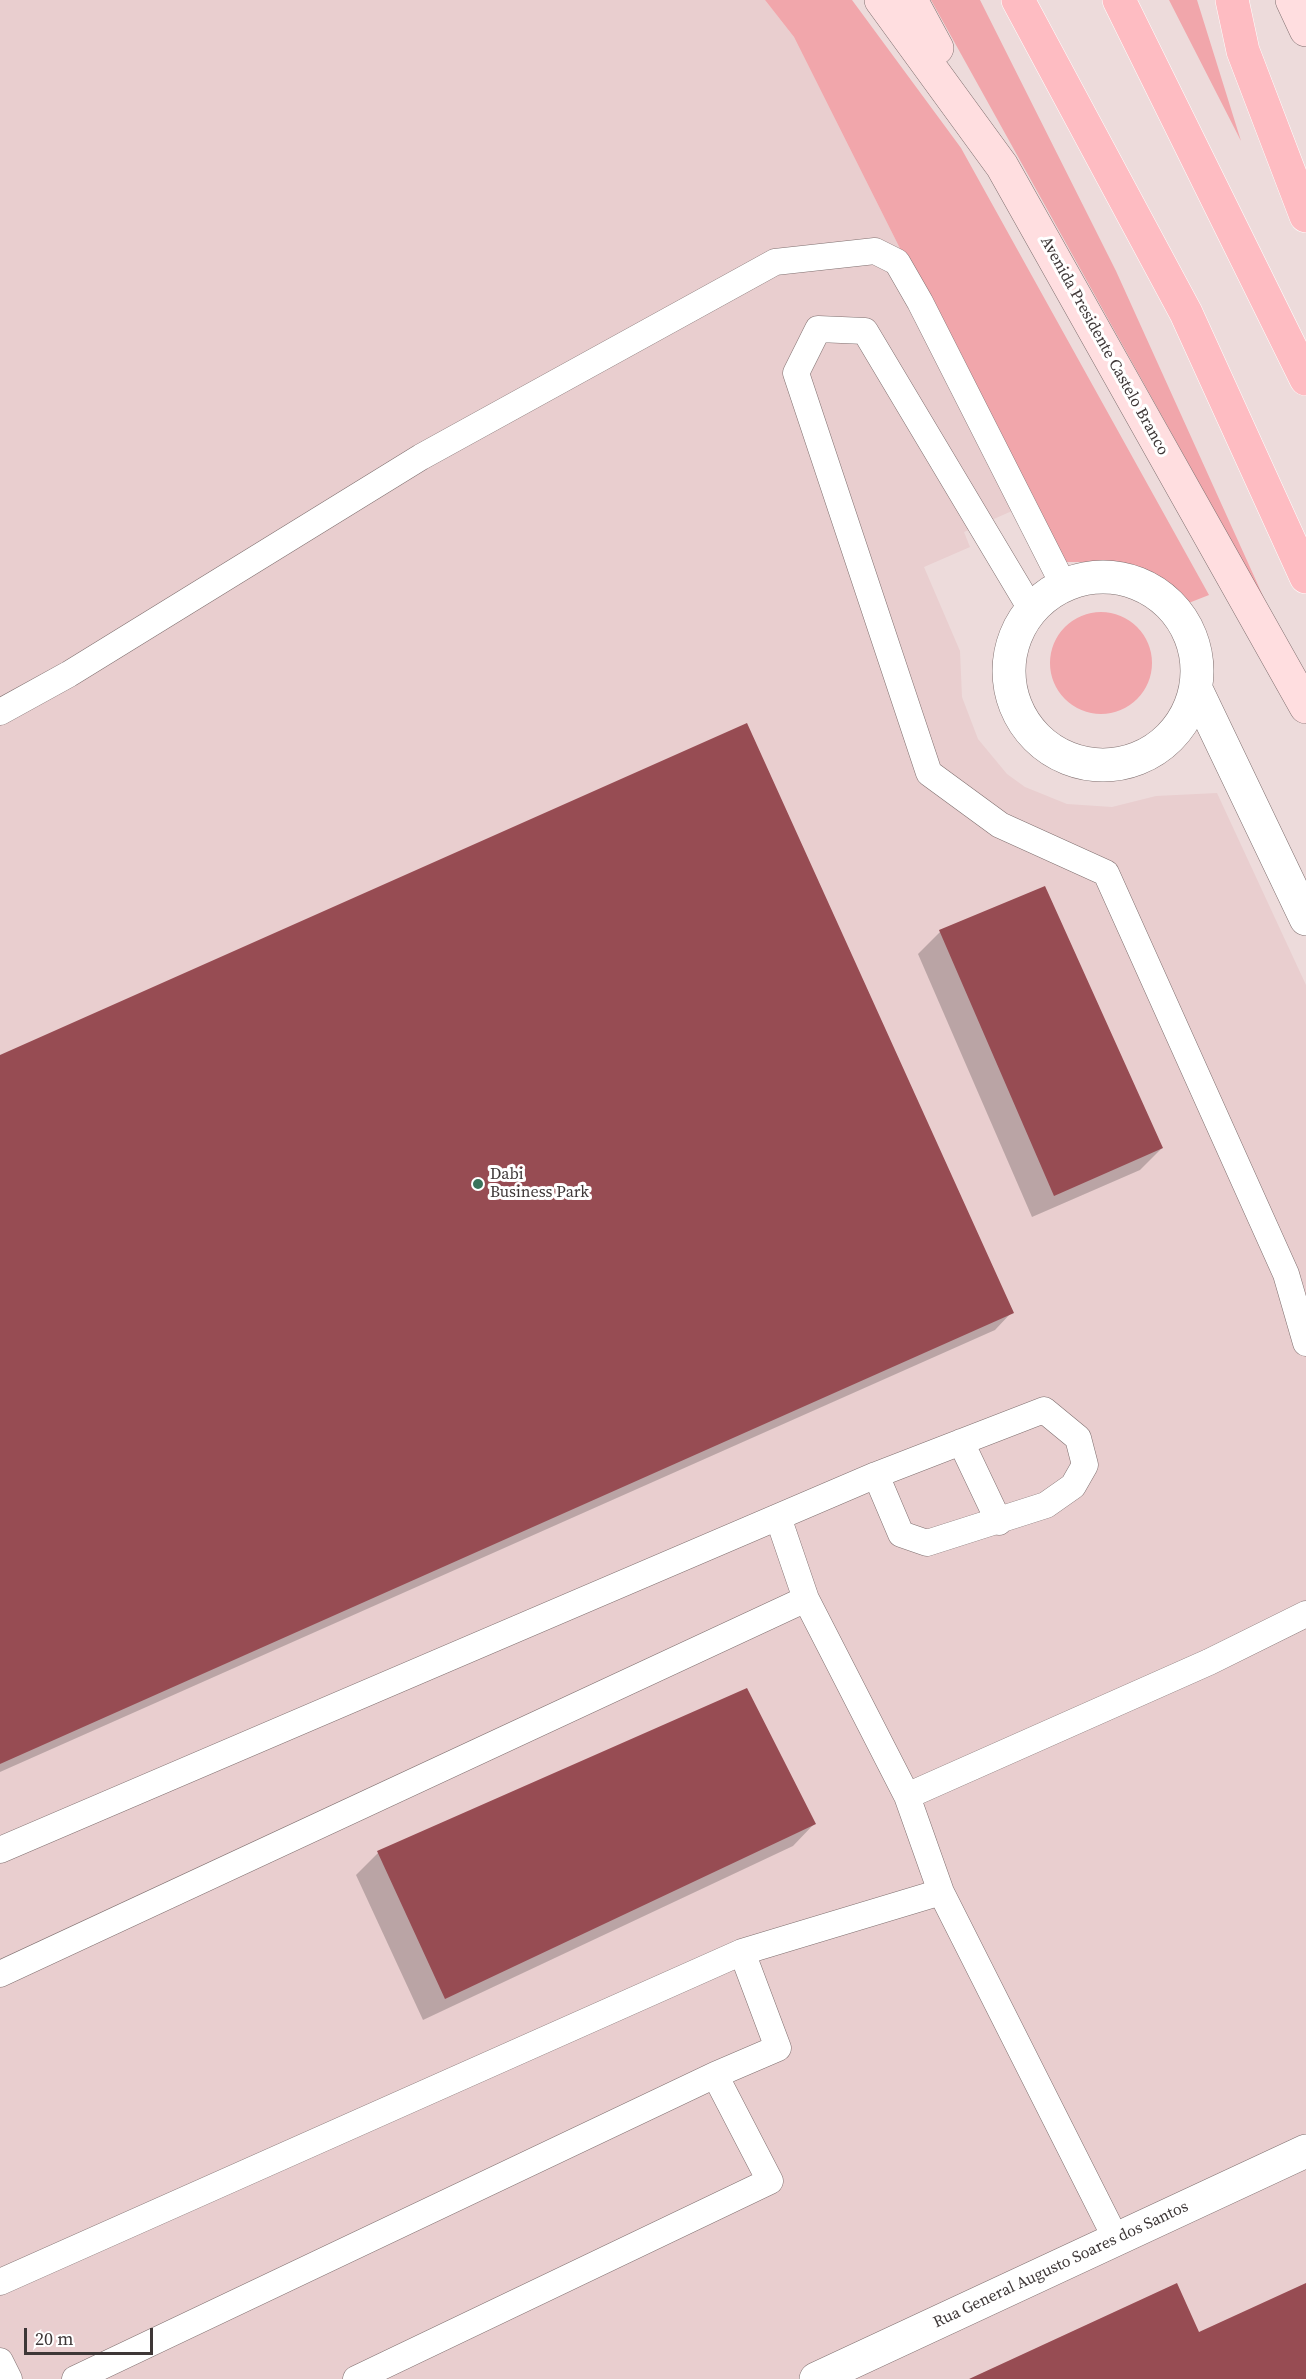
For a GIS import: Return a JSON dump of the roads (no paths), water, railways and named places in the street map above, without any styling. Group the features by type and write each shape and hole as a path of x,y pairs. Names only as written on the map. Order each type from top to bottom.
{"main road":[{"name":"Avenida Presidente Castelo Branco","path":"881,0 1002,166 1306,707"},
{"path":"911,0 1002,166"},
{"path":"1018,0 1186,313 1306,577"},
{"path":"1119,0 1306,379"},
{"path":"1232,0 1243,51 1306,216"},
{"path":"1292,0 1306,30"}],"street":[{"path":"1115,577 1144,586 1169,604 1188,629 1197,658 1196,689 1185,718 1166,742 1138,759 1108,765 1076,761 1048,747 1026,726 1012,697 1008,666 1015,636 1031,609 1063,584 1084,578 1115,577"},
{"path":"1196,689 1306,920"},
{"name":"Rua General Augusto Soares dos Santos","path":"816,2379 1306,2151"}],"lane":[{"path":"0,712 69,674 421,457 775,262 875,251 897,262 921,302 1063,584"},
{"path":"1031,609 865,331 818,329 795,373 929,773 1000,825 1106,873 1286,1274 1306,1343"},
{"path":"0,1850 876,1475 1044,1410 1078,1438 1085,1465 1073,1486 1046,1505 927,1544 901,1534 876,1475"},
{"path":"961,1442 999,1522"},
{"path":"778,1517 806,1599 907,1796 941,1892 1116,2239"},
{"path":"0,1974 806,1599"},
{"path":"907,1796 1209,1662 1306,1614"},
{"path":"0,2282 742,1952 941,1892"},
{"path":"75,2379 715,2075 778,2048 742,1952"},
{"path":"356,2379 770,2181 715,2075"},
{"path":"0,2361 9,2379"}],"place":[{"name":"Dabi Business Park","path":"478,1184"}]}
